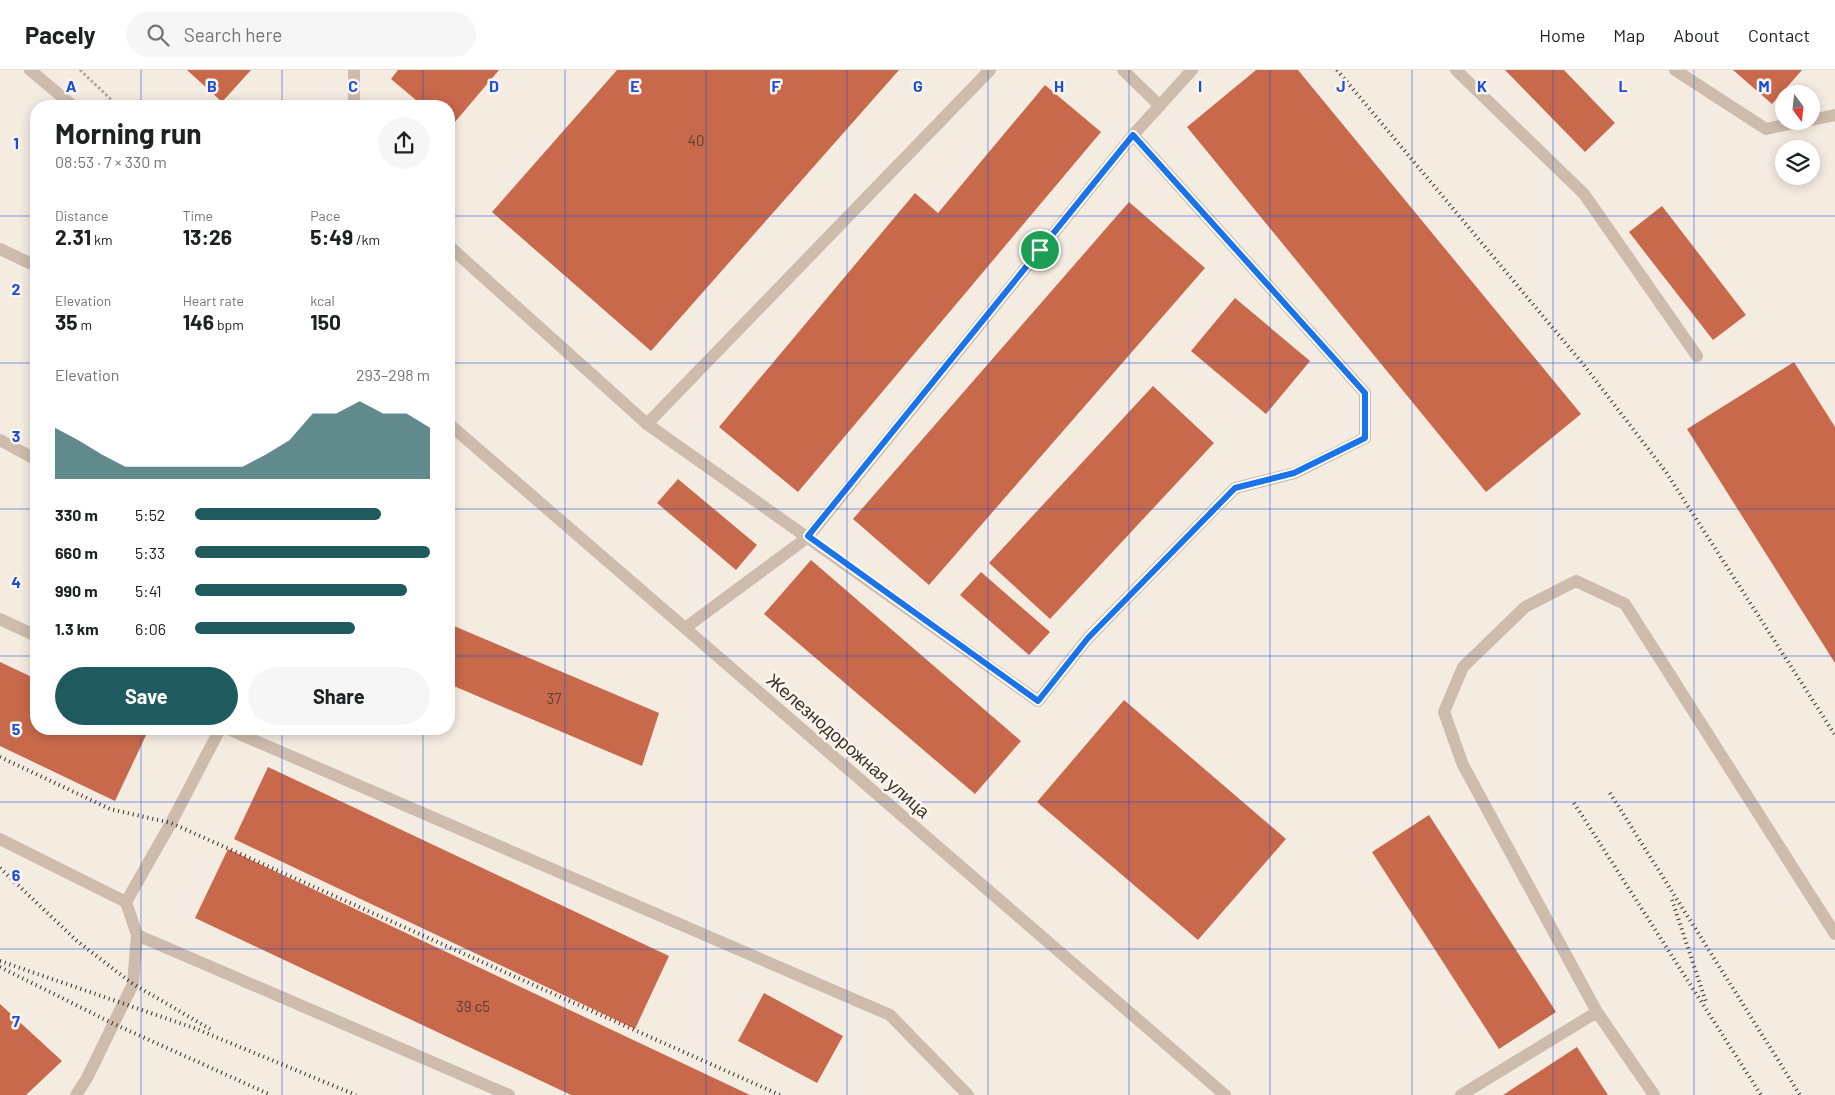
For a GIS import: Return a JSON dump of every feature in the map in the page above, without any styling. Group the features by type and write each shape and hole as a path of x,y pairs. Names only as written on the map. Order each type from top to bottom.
{"street":[{"path":"30,70 66,100"},
{"path":"354,70 354,100"},
{"path":"647,424 990,70"},
{"path":"1123,70 1160,106"},
{"path":"686,628 808,536 1133,135 1192,70"},
{"path":"1456,70 1584,194 1697,356"},
{"path":"1675,70 1766,128 1775,126"},
{"path":"1820,118 1835,115"},
{"path":"455,251 647,424 808,536 1038,701 1088,638 1235,488 1294,473 1365,438 1365,393 1133,135"},
{"path":"0,249 30,263"},
{"name":"Железнодорожная улица","path":"455,429 1225,1095"},
{"path":"0,440 30,456"},
{"path":"1654,1095 1597,1012 1463,765 1444,712 1462,667 1525,607 1576,581 1625,604 1835,934"},
{"path":"0,619 30,633"},
{"path":"126,902 172,823 217,735"},
{"path":"242,735 890,1015 968,1095"},
{"path":"0,839 126,902 137,935 133,984 87,1078 76,1095"},
{"path":"137,935 509,1095"},
{"path":"1461,1095 1597,1012"}],"path":[{"path":"80,70 112,100"}],"building":[{"path":"187,70 251,70 224,100 220,100"},
{"path":"398,70 499,70 455,122 455,100 416,100 391,79"},
{"path":"617,70 899,70 651,351 492,212"},
{"path":"1256,70 1298,70 1581,414 1486,492 1187,127"},
{"path":"1505,70 1564,70 1615,123 1585,152"},
{"path":"1733,70 1802,70 1789,85 1775,85 1775,101 1772,104"},
{"path":"1045,85 1101,132 798,492 719,427 915,193 938,213"},
{"path":"1129,202 1205,268 929,585 853,519"},
{"path":"1662,206 1746,315 1713,340 1629,232"},
{"path":"1235,298 1310,361 1266,414 1191,351"},
{"path":"1794,362 1835,427 1835,663 1687,429"},
{"path":"1153,386 1214,443 1050,619 989,563"},
{"path":"678,479 757,545 736,570 657,503"},
{"path":"811,560 1021,741 975,794 764,614"},
{"path":"981,572 1050,632 1029,655 960,595"},
{"path":"455,626 659,713 642,766 455,687"},
{"path":"0,662 30,676 30,735 146,735 115,801 0,746"},
{"path":"1124,700 1286,839 1198,940 1037,802"},
{"path":"268,767 669,956 635,1029 234,839"},
{"path":"1429,815 1556,1012 1499,1049 1372,852"},
{"path":"228,849 750,1095 571,1095 195,918"},
{"path":"764,993 843,1036 817,1083 738,1041"},
{"path":"0,1004 62,1061 26,1095 0,1095"},
{"path":"1577,1047 1608,1095 1503,1095"}],"railway":[{"path":"1337,70 1583,364 1666,472 1835,735"},
{"path":"0,757 110,809 171,823 780,1095"},
{"path":"1610,793 1800,1095"},
{"path":"1574,803 1761,1095"},
{"path":"0,868 77,941 133,984 210,1029"},
{"path":"1672,900 1706,1002"},
{"path":"0,961 194,1028 356,1095"},
{"path":"0,967 114,1024 271,1095"}],"route":[{"path":"1133,135 1365,393 1365,438 1294,473 1235,488 1088,638 1038,701 808,536 1040,250 1133,135"}]}
